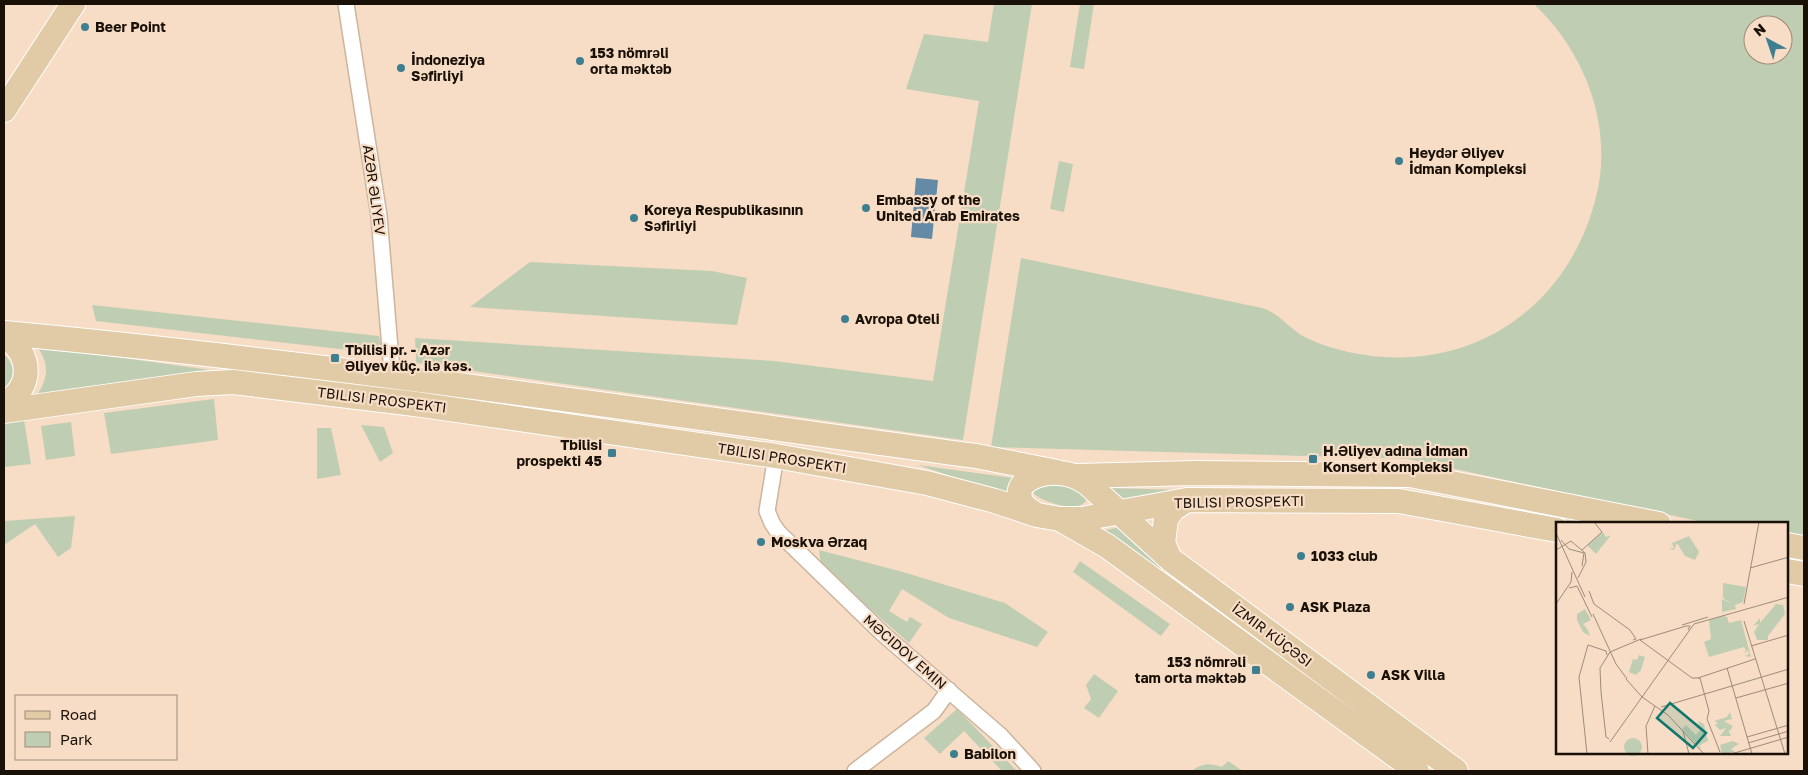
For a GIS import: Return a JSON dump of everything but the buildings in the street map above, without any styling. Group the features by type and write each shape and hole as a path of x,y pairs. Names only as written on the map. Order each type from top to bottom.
{"main road":[{"path":"4,81 55,4"},
{"path":"4,110 74,4"},
{"path":"4,334 23,356 26,373 21,389 4,404"},
{"name":"TBILISI PROSPEKTI","path":"4,334 393,376 976,456 1076,479 1195,473 1410,475 1649,522"},
{"name":"TBILISI PROSPEKTI","path":"4,411 213,382 233,382 394,401 776,456 927,483 1060,518 1117,512 1187,500 1399,501 1556,530"},
{"path":"1032,477 1076,479 1098,495 1097,506 1093,512 1060,518 1022,502 1020,489 1024,482 1032,477"},
{"name":"İZMIR KÜÇƏSI","path":"1076,479 1170,559 1456,771"},
{"path":"1170,559 1163,543 1166,519 1173,509 1187,500"},
{"name":"İZMIR KÜÇƏSI","path":"1060,518 1107,546 1418,771"},
{"path":"1788,545 1804,548"},
{"path":"1788,570 1804,574"}],"street":[{"name":"AZƏR ƏLIYEV","path":"346,4 379,216 394,401"},
{"name":"MƏCIDOV EMIN","path":"776,456 768,511 772,523 778,532 882,632 1001,736 1033,771"},
{"path":"855,771 934,711 949,690"}],"green space":[{"path":"994,4 1032,4 963,440 416,363 415,338 774,361 933,381 979,101 906,89 924,34 988,42"},
{"path":"1080,4 1094,4 1084,69 1070,67"},
{"path":"1534,4 1804,4 1804,543 1788,539 1788,522 1703,522 1408,459 991,447 1021,258 1260,307 1274,314 1312,341 1333,348 1378,357 1421,356 1461,348 1499,331 1532,307 1559,277 1581,240 1596,197 1601,171 1601,144 1598,118 1591,92 1581,68 1568,45 1552,23"},
{"path":"1059,161 1073,164 1064,212 1050,209"},
{"path":"530,262 712,271 747,278 737,325 470,307"},
{"path":"92,305 379,336 383,354 96,321"},
{"path":"37,346 210,370 37,395 44,382 46,371 44,359"},
{"path":"4,354 11,364 13,374 4,394"},
{"path":"214,399 218,440 111,454 104,413"},
{"path":"24,420 31,464 4,467 4,422"},
{"path":"71,422 75,456 46,460 41,426"},
{"path":"361,425 384,427 393,453 380,462"},
{"path":"317,428 331,428 341,475 317,479"},
{"path":"918,465 1013,478 1006,495"},
{"path":"1039,483 1067,485 1087,496 1085,502 1072,507 1046,501 1034,494 1033,490"},
{"path":"1108,488 1183,490 1119,500"},
{"path":"75,516 71,548 58,557 35,524 4,545 4,521"},
{"path":"1120,527 1164,571 1102,531"},
{"path":"819,550 903,572 1005,603 1048,632 1037,647 949,618 902,589 889,611 907,622 910,617 922,624 909,643 821,566"},
{"path":"1080,561 1170,624 1161,636 1073,572"},
{"path":"1094,674 1118,691 1099,718 1084,708 1091,699 1086,685"},
{"path":"957,709 1017,771 1002,771 964,731 940,754 924,738"},
{"path":"1228,761 1243,771 1192,771 1206,764 1222,767"}],"water":[{"path":"916,178 938,180 932,239 911,237"}],"place":[{"name":"Beer Point","path":"85,27"},
{"name":"153 nömrəli orta məktəb","path":"580,61"},
{"name":"İndoneziya Səfirliyi","path":"401,68"},
{"name":"Heydər Əliyev İdman Kompleksi","path":"1399,161"},
{"name":"Embassy of the United Arab Emirates","path":"866,208"},
{"name":"Koreya Respublikasının Səfirliyi","path":"634,218"},
{"name":"Avropa Oteli","path":"845,319"},
{"name":"Tbilisi pr. - Azər Əliyev küç. ilə kəs.","path":"335,358"},
{"name":"Tbilisi prospekti 45","path":"612,453"},
{"name":"H.Əliyev adına İdman Konsert Kompleksi","path":"1313,459"},
{"name":"Moskva Ərzaq","path":"761,542"},
{"name":"1033 club","path":"1301,556"},
{"name":"ASK Plaza","path":"1290,607"},
{"name":"153 nömrəli tam orta məktəb","path":"1256,670"},
{"name":"ASK Villa","path":"1371,675"},
{"name":"Babilon","path":"954,754"}]}
